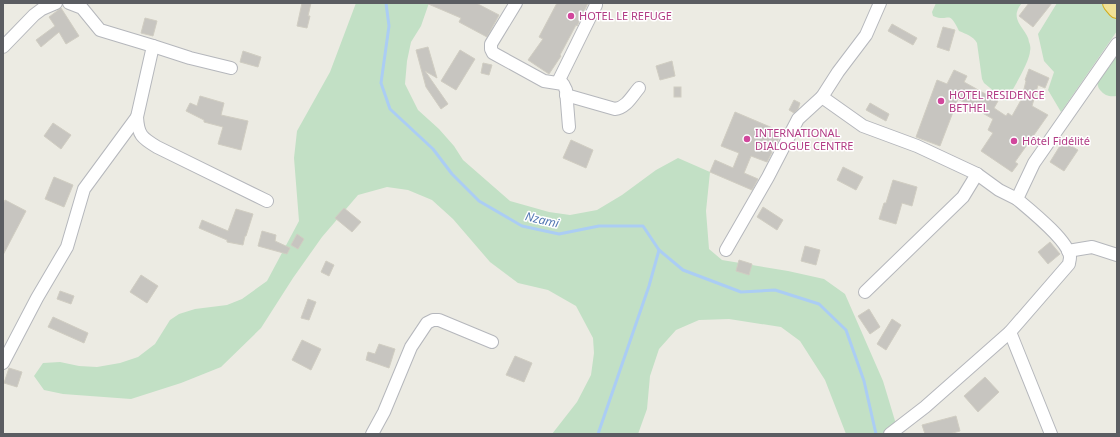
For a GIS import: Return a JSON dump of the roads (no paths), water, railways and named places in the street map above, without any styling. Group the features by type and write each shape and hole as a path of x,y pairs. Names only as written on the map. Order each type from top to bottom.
{"highway":[{"path":"1112,3 1117,9"}],"street":[{"path":"3,47 34,15 42,9 56,3"},
{"path":"69,3 82,8 100,30 190,58 231,68"},
{"path":"516,3 491,44 491,49 493,53 544,81 558,82 565,86 569,127"},
{"path":"558,82 596,3"},
{"path":"726,250 768,177 798,119 822,97 838,72 866,35 880,3"},
{"path":"1017,199 1034,163 1117,44"},
{"path":"153,46 137,117 140,134 145,140 157,147 267,201"},
{"path":"566,95 615,109 624,106 639,88"},
{"path":"822,97 863,126 917,146 977,174 999,190 1017,199 1054,232 1068,251 1070,257 1069,264 1010,332 924,407 890,434"},
{"path":"3,362 37,298 67,247 84,188 137,117"},
{"path":"865,292 963,196 977,174"},
{"path":"1068,251 1092,247 1117,255"},
{"path":"372,434 384,412 411,347 427,323 433,320 439,320 492,342"},
{"path":"1010,332 1051,434"}],"waterway":[{"name":"Nzami","path":"386,3 389,26 381,83 390,109 433,149 452,174 479,201 522,226 559,234 599,226 643,226 659,250 649,286 598,434"},
{"path":"659,250 683,270 741,292 775,290 819,304 846,330 864,381 876,434"}],"place":[{"name":"HOTEL LE REFUGE","path":"571,16"},
{"name":"HOTEL RESIDENCE BETHEL","path":"941,101"},
{"name":"INTERNATIONAL DIALOGUE CENTRE","path":"747,139"},
{"name":"Hôtel Fidélité","path":"1014,141"}]}
